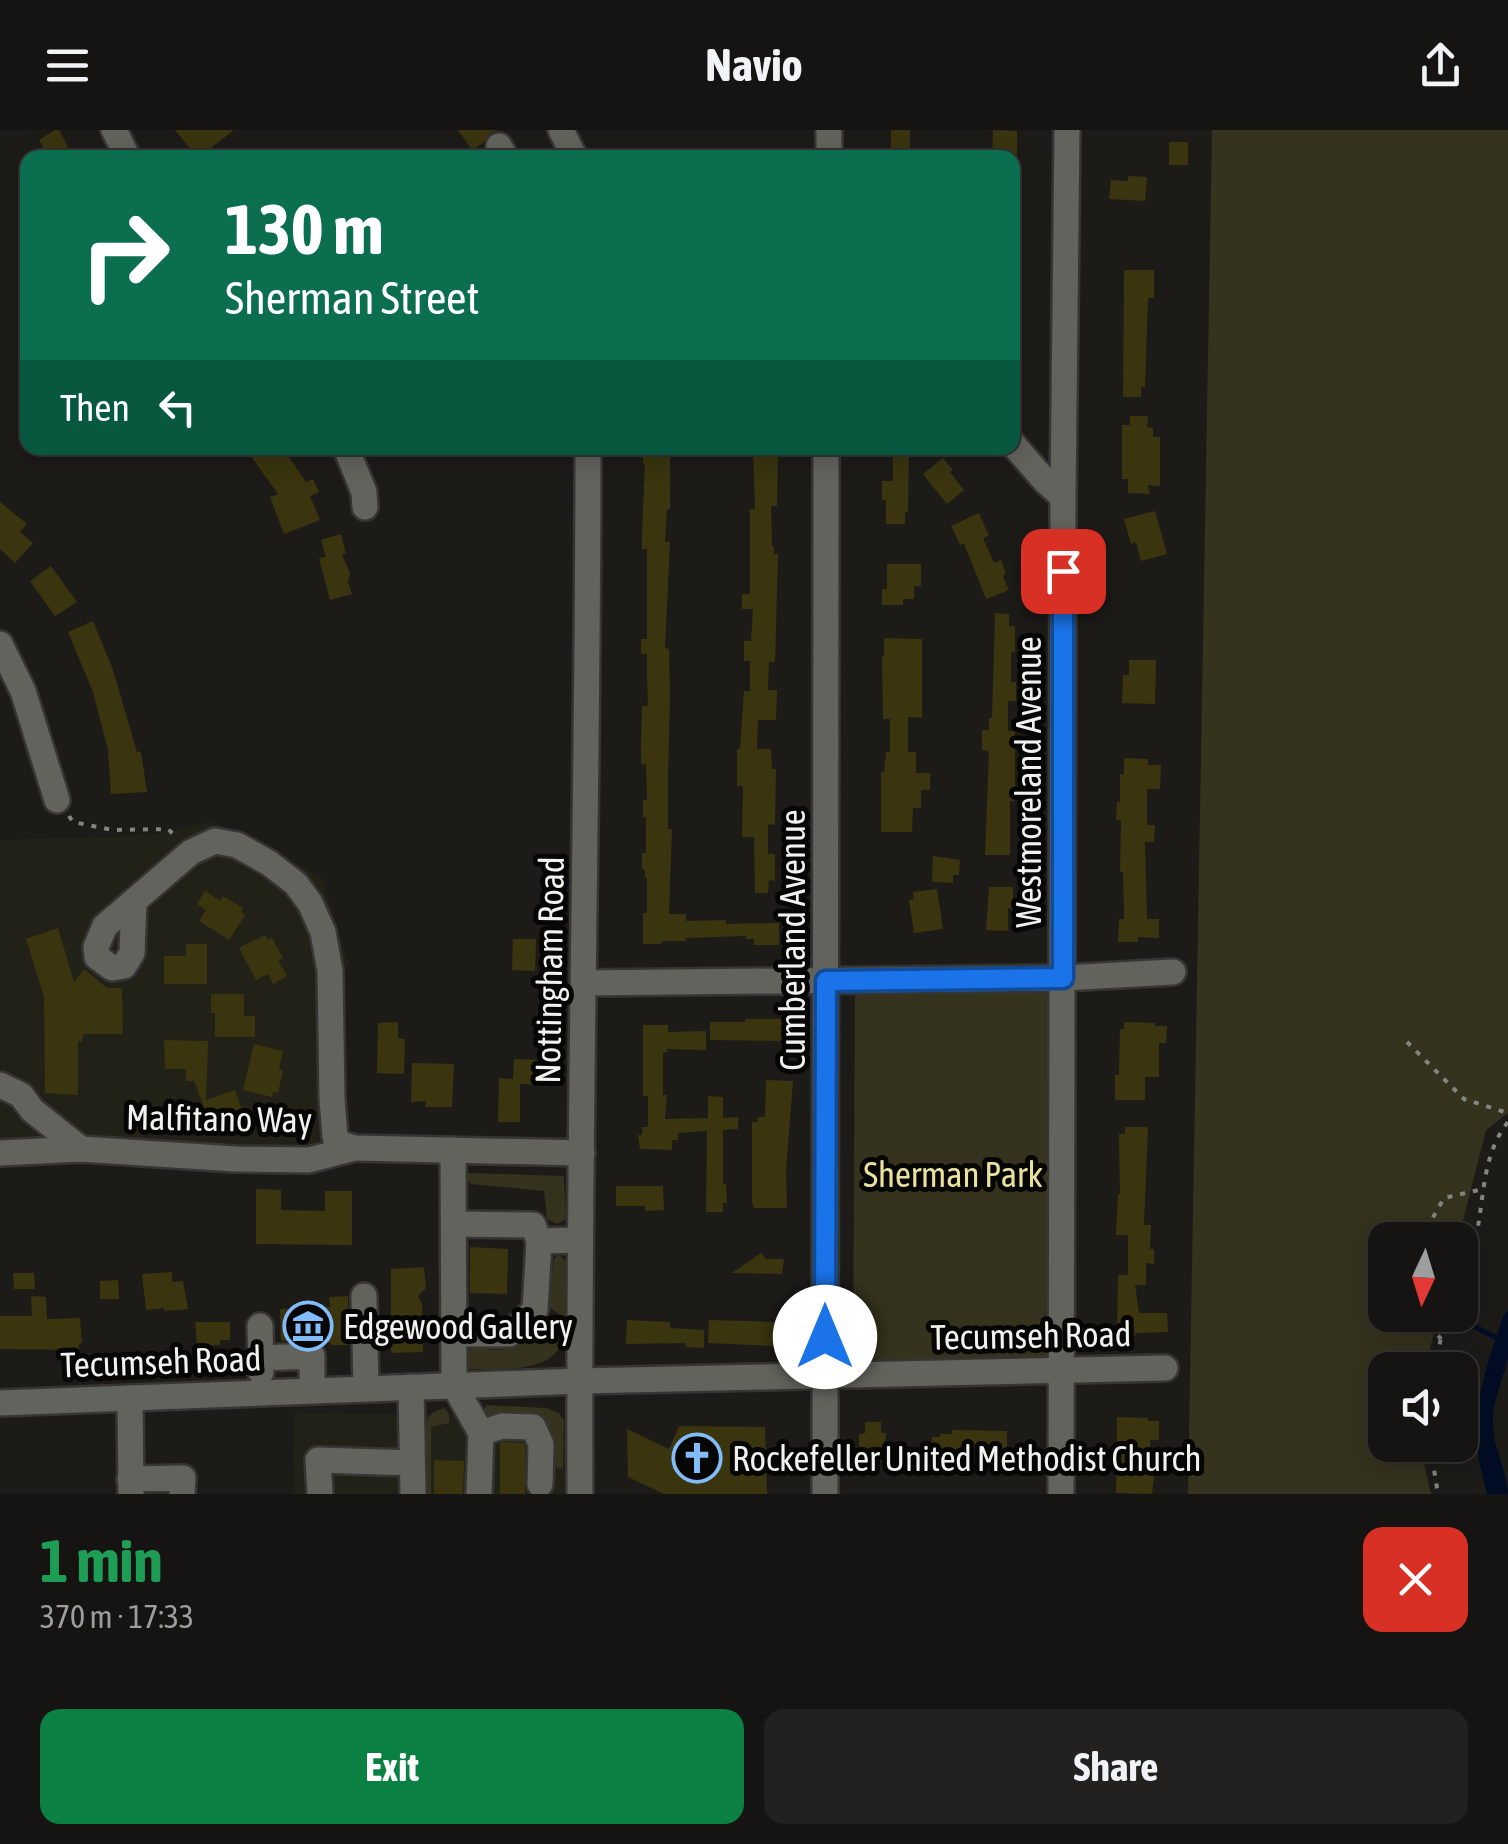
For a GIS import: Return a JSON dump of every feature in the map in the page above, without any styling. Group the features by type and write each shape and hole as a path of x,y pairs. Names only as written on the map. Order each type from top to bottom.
{"street":[{"name":"Westmoreland Avenue","path":"1061,1494 1067,130"},
{"path":"1020,452 1063,498"},
{"path":"349,455 364,492 365,506"},
{"name":"Nottingham Road","path":"580,1489 588,455"},
{"name":"Cumberland Avenue","path":"824,1494 826,455"},
{"path":"2,649 23,691 57,800"},
{"path":"134,901 191,852 215,841 237,845 269,862 296,884 323,932 330,971 335,1137 341,1144 355,1148"},
{"path":"584,983 1063,978 1172,972"},
{"name":"Malfitano Way","path":"0,1085 21,1095 32,1110 81,1149"},
{"name":"Malfitano Way","path":"0,1154 81,1149 309,1160 355,1148 582,1153"},
{"path":"453,1150 454,1385 481,1433 479,1494"},
{"path":"454,1224 534,1225 540,1241 536,1310 508,1334 454,1334"},
{"path":"540,1241 580,1240"},
{"path":"364,1296 366,1388"},
{"path":"260,1326 262,1392"},
{"path":"260,1358 312,1356 312,1390"},
{"name":"Tecumseh Road","path":"0,1403 579,1381 1165,1368"},
{"path":"411,1387 413,1494"},
{"path":"130,1398 130,1486 183,1478 182,1494"},
{"path":"481,1433 502,1426 533,1427 541,1444 540,1489 580,1489"},
{"path":"320,1494 318,1460 412,1462"}],"path":[{"path":"57,800 73,822 114,830 168,830 191,852"},
{"path":"1407,1042 1464,1099 1508,1113"},
{"path":"1478,1222 1495,1138 1508,1122"},
{"path":"1430,1222 1444,1198 1483,1190"},
{"path":"1435,1332 1441,1339"},
{"path":"1438,1352 1442,1332"},
{"path":"1433,1462 1438,1494"}],"shaded area":[{"path":"211,822 321,876 349,964 342,971 322,1149 0,1157 0,840 153,835"},
{"path":"294,1412 569,1418 568,1494 292,1494"}],"green space":[{"path":"1212,130 1508,130 1508,1113 1486,1130 1463,1222 1368,1222 1368,1332 1434,1332 1429,1352 1368,1352 1368,1462 1424,1462 1431,1494 1188,1494"},
{"name":"Sherman Park","path":"1052,990 1052,1356 853,1363 855,993"},
{"path":"468,1173 564,1176 566,1219 557,1224 547,1219 544,1191 471,1184"},
{"path":"557,1256 566,1262 565,1318 547,1306"},
{"path":"551,1315 565,1322 564,1338 549,1359 508,1369 465,1366 472,1348 494,1350 519,1344"},
{"path":"486,1405 546,1408 559,1413 564,1421 563,1468 556,1467 554,1441 543,1426 488,1419 483,1413"},
{"path":"445,1408 449,1423 431,1427 431,1494 425,1494 427,1420 433,1412"}],"water":[{"path":"1508,1310 1508,1357 1493,1418 1508,1494 1487,1494 1478,1453 1478,1408 1503,1316"}],"building":[{"path":"59,130 70,150 45,150 39,140"},
{"path":"175,130 234,130 208,150 191,150"},
{"path":"458,130 498,130 472,150"},
{"path":"891,130 910,130 910,150 891,150"},
{"path":"993,130 1017,131 1017,150 992,150"},
{"path":"1169,142 1188,142 1188,165 1169,165"},
{"path":"1128,176 1147,177 1145,201 1109,199 1111,180 1128,181"},
{"path":"1124,270 1154,270 1154,298 1148,298 1145,387 1141,387 1141,397 1123,397"},
{"path":"1130,416 1148,416 1147,427 1153,428 1153,437 1160,437 1160,486 1148,485 1150,494 1128,493 1128,479 1122,479 1122,425 1130,425"},
{"path":"250,455 288,455 306,482 313,479 319,492 310,496 320,520 284,534 270,497 278,494"},
{"path":"643,455 670,455 670,509 665,542 670,542 665,648 669,649 670,694 669,914 686,914 686,921 779,923 779,945 754,945 754,939 746,936 643,944 647,878 642,869 642,853 646,853 643,800 647,800 646,764 641,764 641,747 642,706 648,706 647,654 641,654 641,639 647,639"},
{"path":"753,455 778,455 777,506 771,506 772,546 774,554 778,554 775,662 769,662 768,690 777,690 776,720 758,720 757,749 771,749 772,769 776,769 775,825 768,824 768,854 775,854 775,881 769,880 768,893 755,893 754,837 742,837 743,786 737,786 744,691 750,691 750,661 744,661 744,641 751,641 753,609 742,609 742,594 750,594 750,509 755,509"},
{"path":"893,455 909,455 905,524 886,524 882,481 893,481"},
{"path":"943,458 964,490 947,504 923,474"},
{"path":"0,502 27,524 20,532 33,543 15,563 0,549"},
{"path":"1155,511 1167,554 1141,561 1124,519"},
{"path":"979,513 989,536 983,538 994,563 1001,560 1009,590 986,599 964,543 960,545 951,526"},
{"path":"341,534 352,594 330,600 319,558 326,557 321,540"},
{"path":"887,564 921,564 921,586 914,586 914,599 903,599 903,605 882,605 882,589 887,589"},
{"path":"51,566 77,602 55,616 30,581"},
{"path":"995,613 1009,614 1009,626 1015,626 1011,682 1016,682 1016,701 1008,701 1008,731 1015,731 1010,855 985,855 989,751 982,750 982,730 989,730 992,718"},
{"path":"93,621 113,670 137,752 141,752 147,792 111,794 108,750 93,692 68,632"},
{"path":"884,638 922,639 922,718 908,717 908,752 916,752 916,773 930,773 930,790 921,790 921,808 913,808 912,832 881,832 881,772 886,752 890,752 890,719 883,719"},
{"path":"1129,660 1156,660 1155,704 1122,703 1123,675 1129,675"},
{"path":"1124,758 1148,759 1148,765 1161,765 1160,789 1147,789 1147,825 1155,825 1154,842 1145,842 1147,919 1159,919 1159,938 1138,937 1138,942 1118,942 1119,919 1124,919 1121,820 1116,820"},
{"path":"933,856 960,860 959,875 953,875 953,883 932,882"},
{"path":"989,887 1013,887 1008,931 986,930"},
{"path":"937,889 943,929 914,933 909,900 914,899 913,892"},
{"path":"205,891 220,901 223,896 243,908 241,912 245,915 229,940 199,921 206,910 197,904"},
{"path":"58,928 74,982 84,969 107,988 122,988 123,1034 83,1034 82,1042 78,1041 78,1095 45,1093 44,997 26,939"},
{"path":"265,935 268,940 272,938 283,958 278,960 287,976 273,984 268,974 256,980 239,948"},
{"path":"513,939 536,939 535,971 512,970"},
{"path":"186,944 207,944 207,984 164,984 164,956 186,956"},
{"path":"211,994 244,994 244,1016 255,1016 255,1037 215,1037"},
{"path":"793,1019 792,1041 710,1040 710,1022"},
{"path":"398,1022 398,1038 405,1039 404,1074 377,1073 378,1023"},
{"path":"1124,1022 1167,1026 1166,1043 1159,1043 1159,1077 1145,1077 1145,1100 1115,1100 1120,1029 1124,1029"},
{"path":"643,1025 668,1025 668,1032 706,1031 706,1050 663,1052 665,1119 708,1118 708,1096 723,1097 723,1118 738,1117 738,1129 723,1130 727,1203 723,1203 723,1212 706,1212 707,1131 678,1133 678,1140 672,1140 672,1150 640,1149 638,1135 642,1135 642,1127 648,1127 648,1096 643,1096"},
{"path":"164,1040 208,1041 206,1100 235,1090 245,1118 240,1120 242,1125 220,1133 218,1128 202,1133 197,1119 207,1115 194,1081 186,1081 186,1069 165,1069"},
{"path":"254,1044 283,1051 278,1093 273,1092 272,1097 243,1090"},
{"path":"514,1059 540,1060 540,1085 520,1084 520,1122 498,1122 499,1078 513,1079"},
{"path":"412,1063 454,1064 452,1107 425,1107 426,1101 411,1102"},
{"path":"766,1080 793,1081 787,1208 754,1208 752,1202 752,1122 765,1117"},
{"path":"1125,1127 1148,1129 1144,1225 1151,1225 1154,1264 1146,1263 1146,1285 1135,1285 1139,1313 1167,1313 1168,1332 1117,1337 1118,1275 1128,1275 1128,1235 1116,1235 1119,1134 1125,1134"},
{"path":"616,1186 663,1186 664,1210 616,1206"},
{"path":"256,1189 281,1190 281,1210 325,1211 325,1191 352,1191 352,1245 256,1244"},
{"path":"470,1247 508,1249 507,1294 470,1293"},
{"path":"761,1253 766,1259 784,1259 782,1274 732,1273"},
{"path":"424,1267 426,1288 418,1296 422,1303 423,1352 391,1353 391,1269"},
{"path":"172,1272 172,1282 183,1281 188,1309 146,1310 142,1274"},
{"path":"13,1273 34,1273 35,1289 14,1289"},
{"path":"118,1280 119,1299 100,1299 100,1281"},
{"path":"31,1296 46,1297 47,1319 80,1318 79,1350 0,1349 0,1316 32,1316"},
{"path":"348,1296 349,1345 281,1341 280,1309 330,1307 329,1297"},
{"path":"627,1320 670,1322 670,1328 704,1330 704,1348 686,1347 686,1343 626,1344"},
{"path":"709,1320 783,1322 783,1343 708,1343"},
{"path":"195,1322 230,1322 230,1340 220,1340 220,1345 197,1346"},
{"path":"1117,1417 1159,1421 1159,1440 1150,1440 1150,1468 1155,1468 1152,1494 1116,1493"},
{"path":"865,1422 881,1422 881,1433 886,1433 883,1461 859,1459 859,1434 865,1433"},
{"name":"Rockefeller United Methodist Church","path":"679,1426 765,1427 767,1494 664,1494 628,1477 627,1429 669,1449"},
{"path":"952,1430 1007,1431 1007,1468 931,1461 932,1437 952,1434"},
{"path":"523,1443 525,1447 525,1494 500,1494 500,1444"},
{"path":"434,1460 464,1461 463,1494 434,1494"}],"waterway":[{"path":"1478,1328 1501,1340"}],"place":[{"name":"Edgewood Gallery","path":"308,1326"},
{"name":"Rockefeller United Methodist Church","path":"697,1458"}],"route":[{"path":"825,1337 826,981 1063,978 1063,571"}]}
